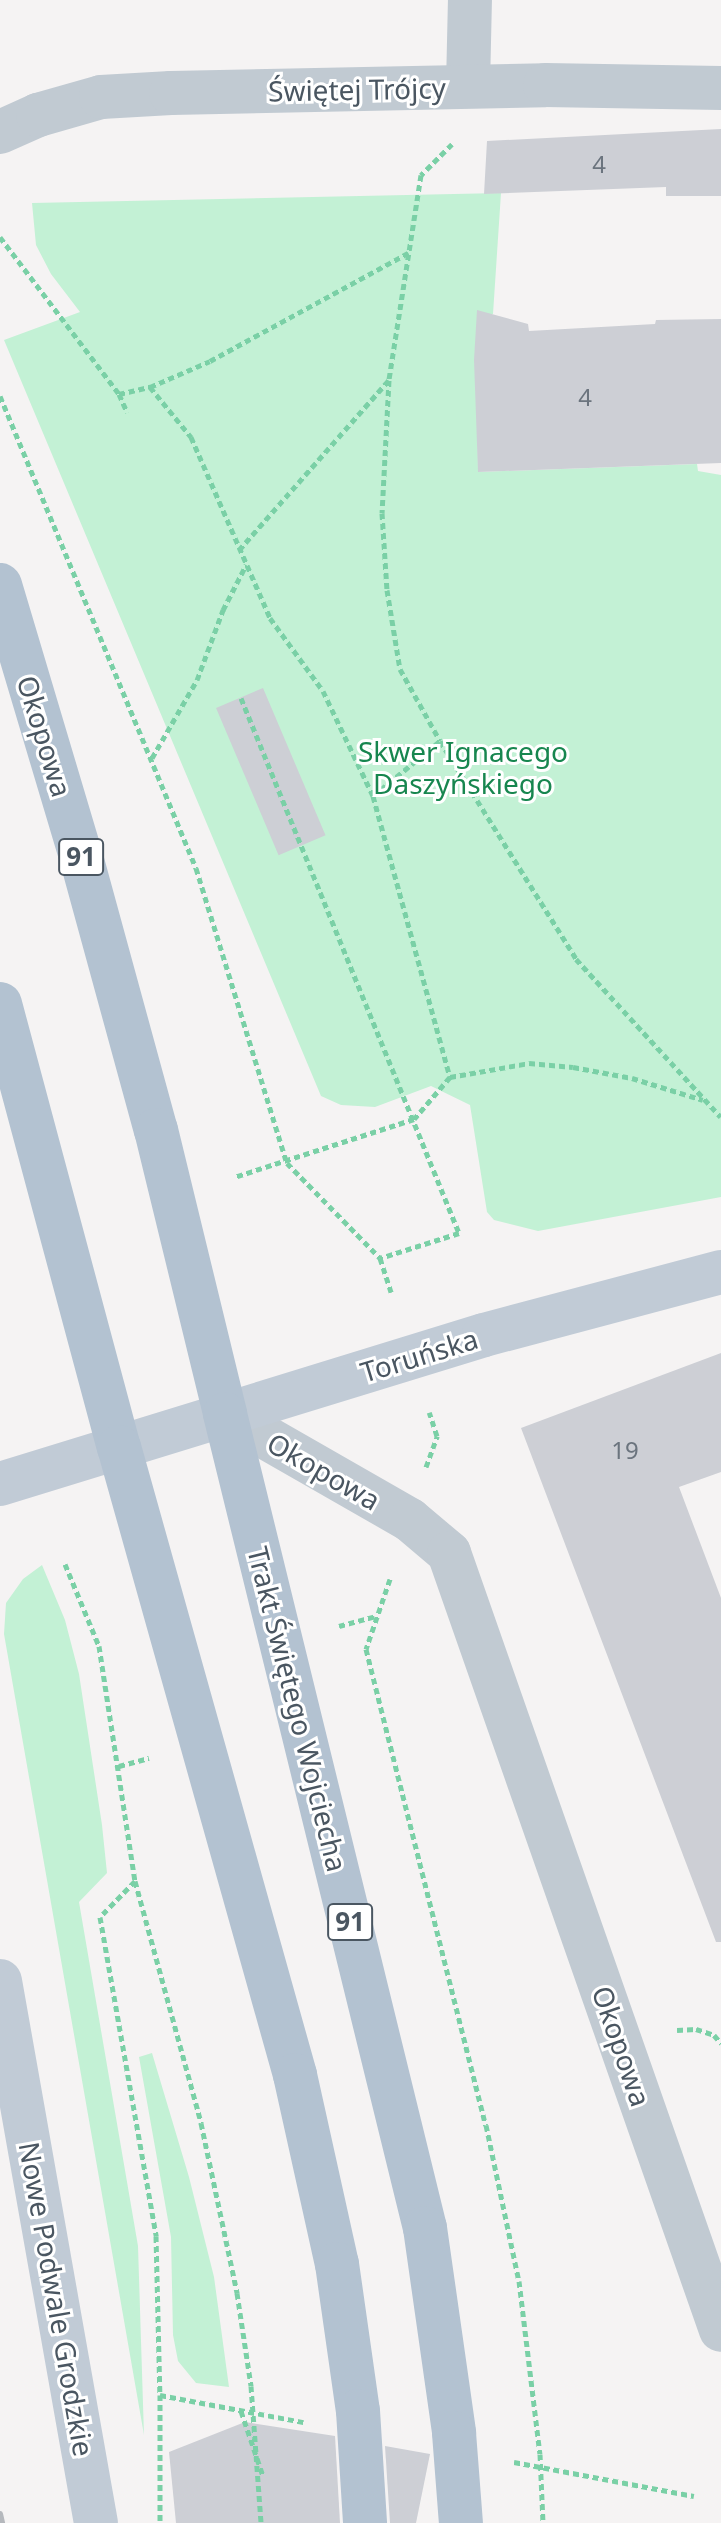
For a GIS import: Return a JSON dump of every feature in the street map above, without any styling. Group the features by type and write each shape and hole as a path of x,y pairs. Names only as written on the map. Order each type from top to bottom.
{"main road":[{"name":"Okopowa","path":"0,585 80,853 156,1130 225,1414"},
{"path":"0,1004 119,1447 295,2075 337,2264 358,2411 365,2523"},
{"name":"Trakt Świętego Wojciecha","path":"225,1414 425,2228 454,2433 461,2523"}],"street":[{"path":"468,86 470,0"},
{"name":"Świętej Trójcy","path":"0,132 38,115 101,97 468,86 721,88"},
{"name":"Toruńska","path":"119,1447 484,1335 721,1272"},
{"name":"Okopowa","path":"225,1414 410,1520 449,1553 721,2330"},
{"path":"0,1484 119,1447"},
{"name":"Nowe Podwale Grodzkie","path":"0,1981 96,2523"}],"path":[{"path":"468,86 456,140 421,175 389,380 382,513 387,590 400,669 440,741 576,959 721,1117"},
{"path":"0,237 119,394 127,412"},
{"path":"119,394 150,387 210,361 409,252"},
{"path":"239,550 389,380"},
{"path":"150,387 191,437 270,618 323,691 373,796 450,1077"},
{"path":"0,396 196,868 287,1163 380,1258 391,1292"},
{"path":"151,759 197,680 223,610 246,565"},
{"path":"241,698 459,1233 380,1258"},
{"path":"373,796 440,741"},
{"path":"234,1177 287,1163 414,1119 450,1077 529,1063 632,1078 706,1101"},
{"path":"424,1475 437,1436 427,1405"},
{"path":"65,1564 99,1646 135,1881 201,2123 237,2293 251,2386 261,2523"},
{"path":"392,1573 366,1649 490,2141 519,2281 540,2454 543,2523"},
{"path":"339,1626 377,1616"},
{"path":"119,1766 154,1756"},
{"path":"676,2030 696,2029 714,2035 721,2043"},
{"path":"160,2395 160,2523"},
{"path":"241,2410 263,2476"}],"green space":[{"name":"Skwer Ignacego Daszyńskiego","path":"501,193 493,314 477,315 478,472 697,464 698,471 721,475 721,1197 538,1231 494,1220 487,1212 470,1105 431,1086 375,1107 341,1105 321,1096 4,340 80,312 51,274 36,245 32,203"},
{"path":"42,1565 65,1620 79,1674 102,1825 107,1873 79,1902 138,2246 144,2435 4,1634 6,1603 23,1579"},
{"path":"152,2053 189,2177 214,2277 229,2387 196,2383 178,2361 173,2335 171,2237 139,2057"}],"building":[{"path":"721,129 721,196 666,196 666,187 484,194 487,141"},
{"path":"477,310 528,324 529,331 655,324 656,320 721,319 721,463 478,472 474,360"},
{"path":"263,688 326,835 279,855 216,708"},
{"path":"721,1353 721,1472 679,1487 721,1598 721,1942 716,1942 521,1428"},
{"path":"245,2422 335,2436 340,2523 176,2523 169,2452"},
{"path":"385,2446 430,2454 416,2523 390,2523"}],"railway":[{"path":"0,2514 2,2523"}]}
